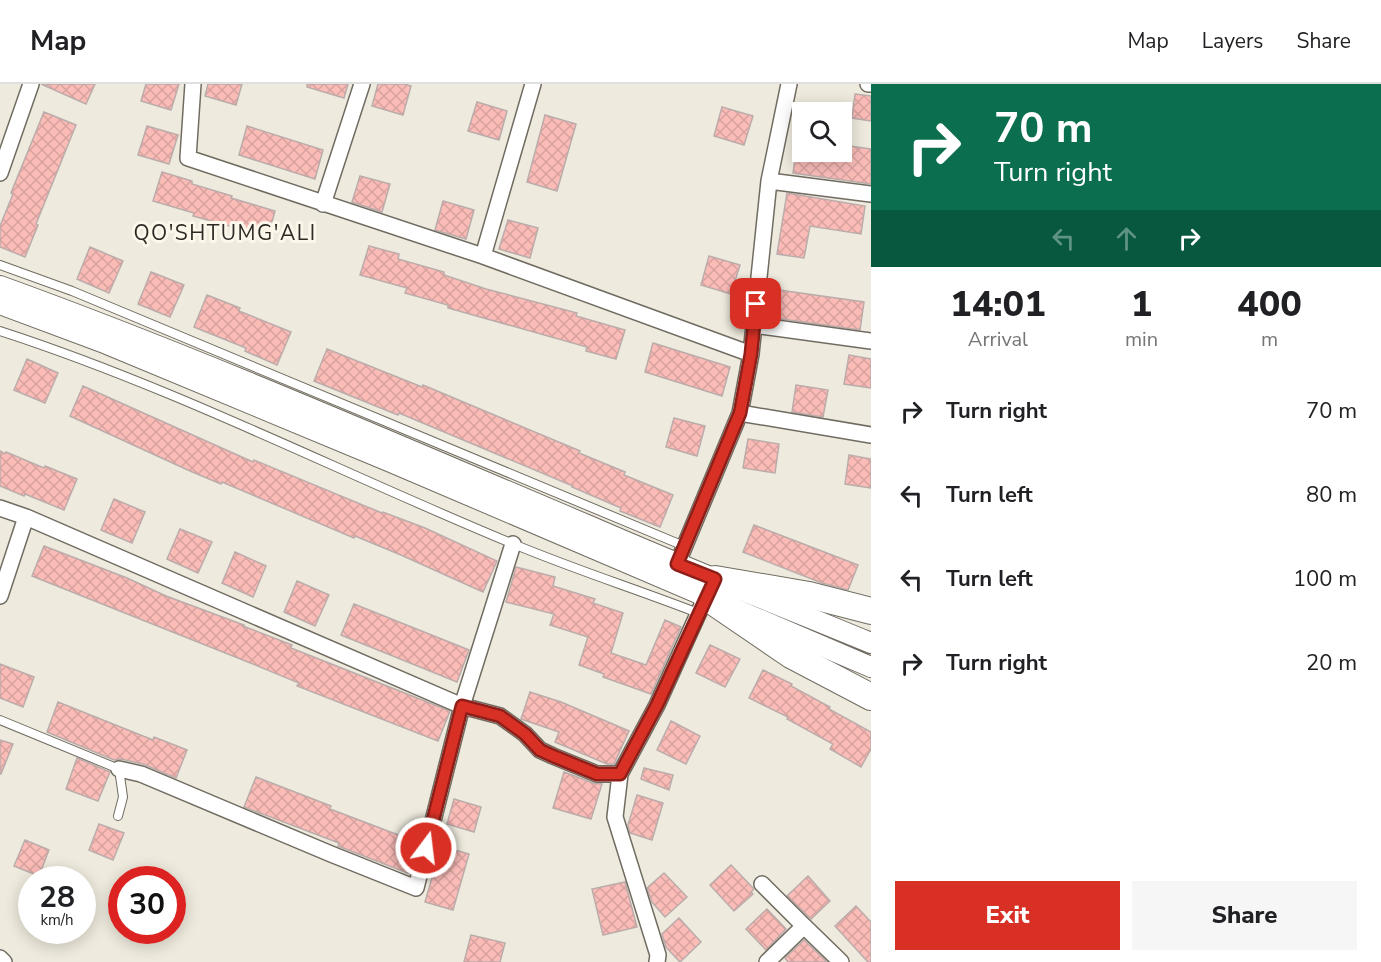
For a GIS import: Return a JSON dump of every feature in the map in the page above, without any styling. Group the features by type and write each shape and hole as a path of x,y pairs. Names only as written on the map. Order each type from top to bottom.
{"highway":[{"path":"706,596 809,595 871,611"},
{"path":"706,596 791,655 871,697"}],"main road":[{"path":"0,286 88,318 361,430 677,564 706,596 871,667"},
{"path":"0,304 107,344 381,457 677,564"},
{"path":"706,596 871,643"}],"street":[{"path":"0,173 31,84"},
{"path":"193,84 188,158 483,256 751,354"},
{"path":"323,204 362,84"},
{"path":"483,256 533,84"},
{"path":"677,564 740,413 751,354 769,181 789,84"},
{"path":"769,181 871,194"},
{"path":"754,325 871,341"},
{"path":"740,413 871,435"},
{"path":"0,508 462,706 500,716 525,734 540,750 553,756 597,774 620,774"},
{"path":"0,596 26,518"},
{"path":"119,768 141,774 416,888 462,706 513,544"},
{"path":"657,962 658,956 615,817 620,774 657,705 706,596"},
{"path":"762,884 841,962"},
{"path":"767,962 804,926"},
{"path":"0,958 4,962"}],"lane":[{"path":"0,265 83,295 677,564"},
{"path":"0,331 63,352 167,394 513,544 706,596"},
{"path":"0,720 119,768 123,797 118,816"}],"building":[{"path":"41,84 95,84 86,104"},
{"path":"146,84 179,84 171,110 141,101"},
{"path":"208,84 242,84 236,105 205,96"},
{"path":"307,84 348,84 344,98 307,87"},
{"path":"378,84 411,86 403,115 372,106"},
{"path":"855,94 871,96 871,121 852,118"},
{"path":"477,102 507,111 499,140 468,131"},
{"path":"722,107 753,116 744,145 714,136"},
{"path":"44,112 76,125 25,257 0,247 0,226"},
{"path":"545,115 576,124 557,191 527,182"},
{"path":"147,126 178,135 169,164 138,155"},
{"path":"247,126 323,150 315,179 239,155"},
{"path":"852,146 871,149 871,184 793,173 795,162 852,162"},
{"path":"162,172 232,196 231,198 275,211 267,240 236,231 237,228 193,216 194,213 153,201"},
{"path":"360,176 390,184 382,212 352,202"},
{"path":"787,193 865,206 861,234 810,226 804,258 777,254"},
{"path":"443,201 474,210 466,239 435,230"},
{"path":"508,220 538,228 530,258 499,249"},
{"path":"369,246 399,254 398,259 444,272 444,275 486,289 577,313 576,316 625,330 616,359 586,351 587,347 448,308 448,305 405,293 407,288 360,275"},
{"path":"90,247 123,261 109,293 77,279"},
{"path":"709,256 740,265 731,294 701,285"},
{"path":"151,272 184,285 170,317 138,304"},
{"path":"779,290 864,302 860,330 775,318"},
{"path":"207,295 291,332 277,365 245,351 246,348 194,327"},
{"path":"653,343 730,367 722,396 645,372"},
{"path":"327,349 422,387 423,385 580,451 579,453 625,472 624,475 673,495 660,527 620,511 621,508 573,486 399,413 398,415 314,381"},
{"path":"849,355 871,359 871,388 844,384"},
{"path":"27,359 58,373 45,403 14,390"},
{"path":"796,385 828,390 823,417 792,412"},
{"path":"83,386 253,462 254,460 382,513 425,528 497,561 483,592 355,536 354,538 222,482 221,484 190,471 70,416"},
{"path":"674,418 705,426 697,456 666,447"},
{"path":"748,439 779,444 775,473 743,468"},
{"path":"0,451 77,479 64,510 0,486"},
{"path":"849,455 871,459 871,488 845,484"},
{"path":"114,499 145,512 132,543 101,530"},
{"path":"754,525 858,565 848,590 822,583 743,552"},
{"path":"180,529 212,542 198,573 167,559"},
{"path":"44,546 244,625 292,645 291,648 450,711 438,741 297,686 299,683 32,576"},
{"path":"235,552 266,566 253,597 222,583"},
{"path":"516,567 555,577 553,586 595,599 593,603 623,613 611,653 646,665 665,620 681,627 651,694 603,677 604,674 579,665 588,637 550,625 554,614 506,602"},
{"path":"297,581 329,595 315,626 284,612"},
{"path":"354,604 469,650 457,682 341,635"},
{"path":"710,645 740,659 725,687 696,673"},
{"path":"0,664 34,677 23,707 0,698"},
{"path":"763,670 792,684 791,686 871,732 871,749 861,767 830,749 833,744 787,719 788,717 749,698"},
{"path":"530,692 561,702 629,731 614,764 607,764 555,742 559,732 521,719"},
{"path":"58,702 153,740 154,737 187,750 176,778 143,764 121,759 114,760 47,732"},
{"path":"671,721 700,736 686,764 657,750"},
{"path":"0,740 13,744 1,774 0,774"},
{"path":"77,758 110,772 98,801 66,789"},
{"path":"644,768 673,775 669,790 641,779"},
{"path":"564,772 602,784 591,819 553,808"},
{"path":"256,777 331,806 330,809 417,842 410,874 338,846 339,843 244,807"},
{"path":"637,795 663,803 652,840 630,833 628,825"},
{"path":"454,799 481,807 474,832 447,824"},
{"path":"99,824 124,833 113,860 89,850"},
{"path":"25,840 49,850 43,866 14,866"},
{"path":"441,846 469,854 453,910 425,902"},
{"path":"731,865 754,889 751,892 753,894 734,911 710,885"},
{"path":"664,873 687,897 665,917 652,902 647,888"},
{"path":"808,876 830,901 811,919 787,896"},
{"path":"625,882 637,927 603,935 592,889"},
{"path":"856,906 871,922 871,962 868,962 835,926"},
{"path":"767,909 786,929 766,950 746,929"},
{"path":"679,918 701,942 680,962 666,947 662,934"},
{"path":"471,935 505,943 500,962 464,962"},
{"path":"804,940 827,962 788,962 785,958"}],"district":[{"name":"QO'SHTUMG'ALI","path":"225,233"}],"route":[{"path":"426,848 462,706 500,716 525,734 540,750 553,756 597,774 620,774 657,705 715,579 677,564 740,413 751,354 756,304"}]}
